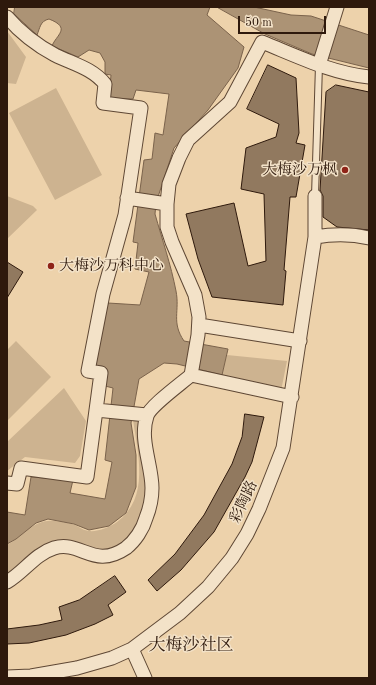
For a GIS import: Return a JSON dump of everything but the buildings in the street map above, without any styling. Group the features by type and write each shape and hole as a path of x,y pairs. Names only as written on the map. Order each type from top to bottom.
{"street":[{"path":"318,65 337,10"},
{"path":"7,17 16,28 54,54 88,69 100,78 105,84 103,103 141,108 125,214 103,294 88,371 101,373 87,477 21,468 17,484 7,483"},
{"path":"96,410 141,414 191,375 199,325 195,295 172,242 167,226 169,184 188,140 230,102 262,42 318,65 351,75 369,77"},
{"name":"彩陶路","path":"7,678 31,676 77,668 103,661 132,649 180,613 208,587 232,558 247,534 272,480 283,448 292,397 315,237 315,196"},
{"path":"127,198 167,204"},
{"path":"315,237 336,235 369,238"},
{"path":"199,325 300,341"},
{"path":"191,375 292,397"},
{"path":"7,582 18,576 40,555 54,548 70,547 95,557 110,556 127,547 143,528 151,506 152,487 145,429 141,414"},
{"path":"132,649 145,678"}],"lane":[{"path":"315,196 318,65"}],"shaded area":[{"path":"15,7 210,7 207,15 244,47 238,68 208,110 174,148 156,203 155,214 176,291 177,322 180,334 184,341 228,349 222,375 177,364 164,363 139,379 131,423 136,455 136,487 126,513 109,526 89,530 74,524 48,519 36,523 16,539 7,544 7,512 25,515 31,477 73,480 70,493 105,499 112,462 105,460 113,388 105,386 107,369 95,366 108,303 140,305 149,272 135,269 138,243 133,242 144,160 152,159 155,133 163,135 169,94 136,90 133,99 109,98 111,75 105,74 105,62 100,53 89,50 78,57 52,46 61,32 60,25 49,19 46,20 41,25 37,35 14,14"},
{"path":"217,7 254,7 291,15 311,16 369,35 369,68 312,54 265,34"},
{"path":"7,31 26,57 16,84 7,83"},
{"path":"56,88 102,175 55,200 9,113"},
{"path":"7,196 33,206 37,210 7,239"},
{"path":"16,341 51,377 7,421 7,350"},
{"path":"227,355 287,361 279,401 202,383 208,371 222,374"},
{"path":"64,388 86,421 80,456 75,463 25,457 7,471 7,442"},
{"path":"133,420 141,420 147,508 131,538 107,553 78,544 7,574 7,545 37,524 48,521 58,521 75,525 87,531 96,531 114,524 127,512 134,501 138,488 139,475 139,461"}],"place":[{"name":"大梅沙万枫","path":"345,170"},
{"name":"大梅沙万科中心","path":"51,266"}],"district":[{"name":"大梅沙社区","path":"191,646"}]}
